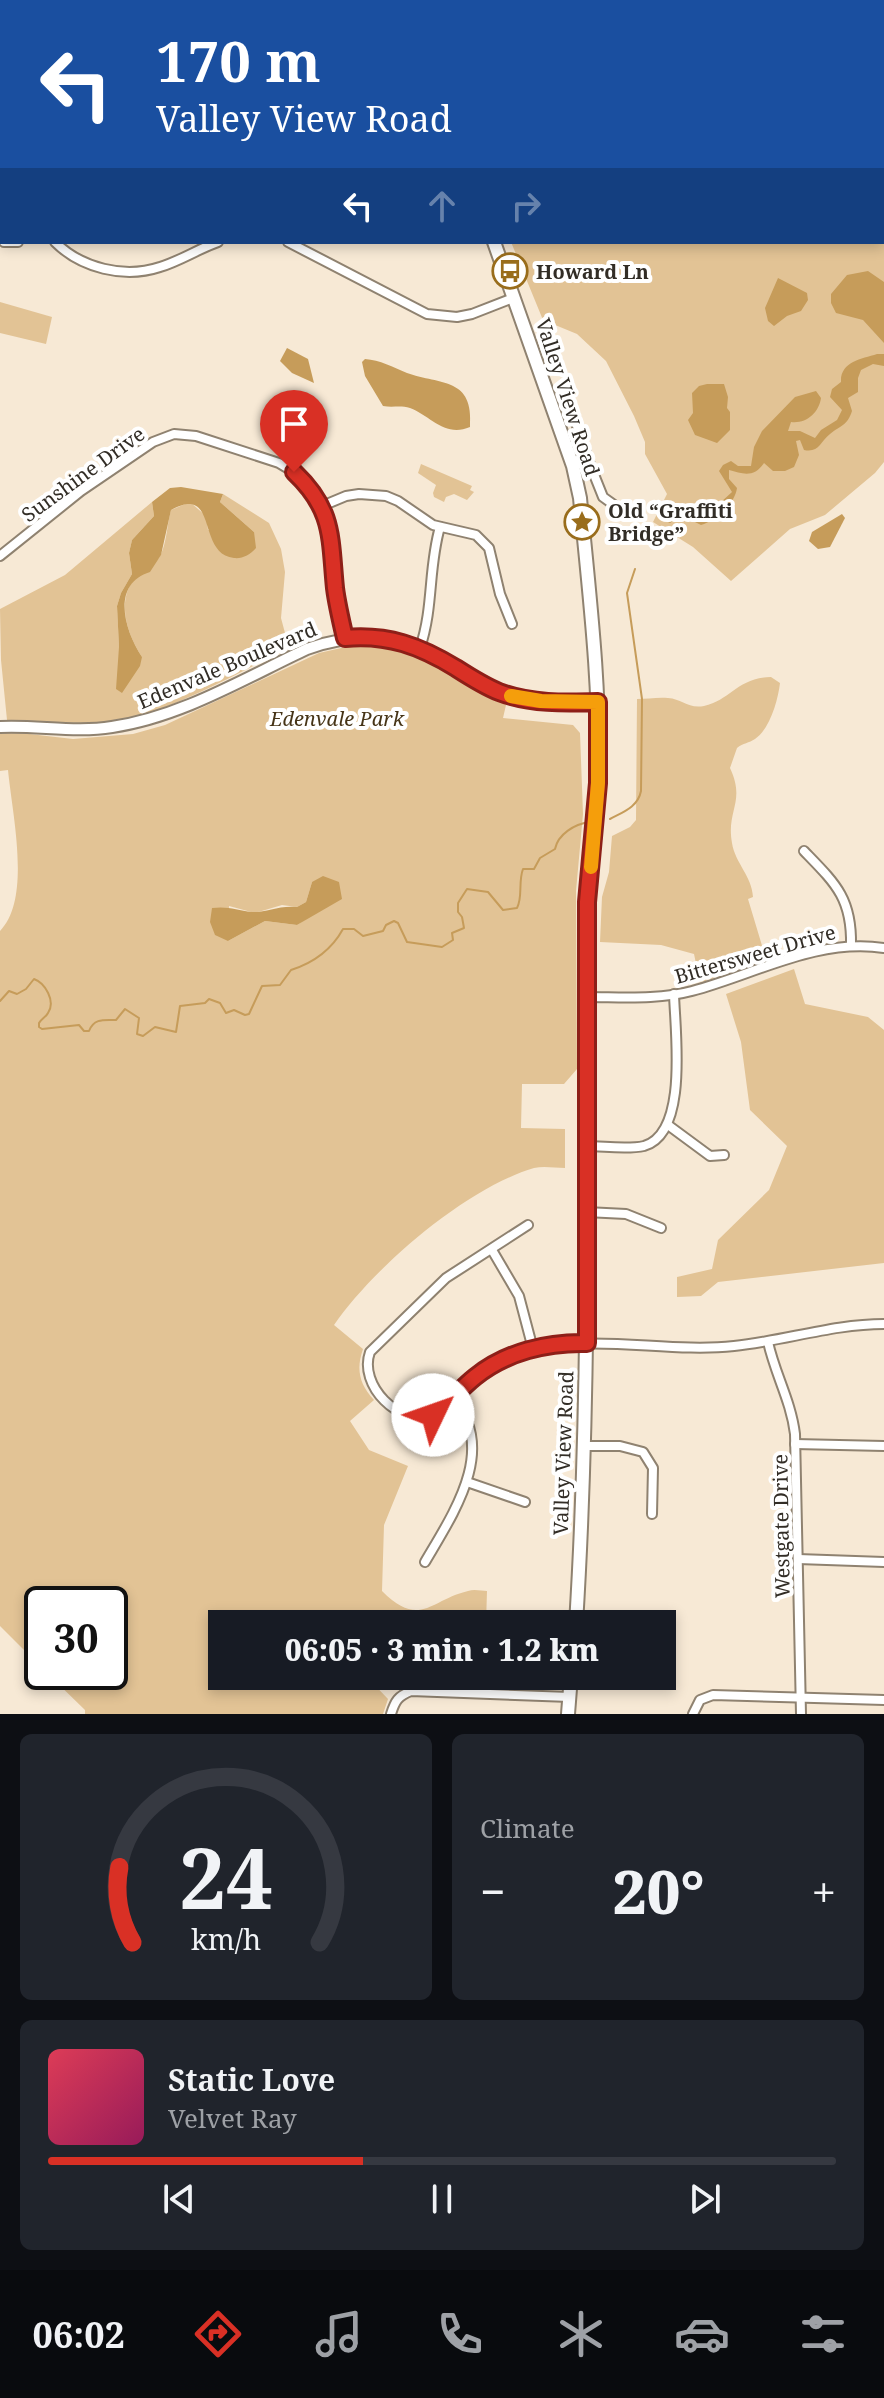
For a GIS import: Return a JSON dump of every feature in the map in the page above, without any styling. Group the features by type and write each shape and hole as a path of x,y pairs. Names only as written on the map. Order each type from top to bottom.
{"main road":[{"name":"Valley View Road","path":"495,244 573,466 580,498 598,702 598,783 587,902 587,1343 577,1610"},
{"path":"568,1714 570,1690"}],"street":[{"path":"58,244 89,264 106,270 132,272 158,268 213,244"},
{"path":"292,244 427,314 457,317 513,298"},
{"path":"565,390 603,497 628,515"},
{"path":"553,407 570,402"},
{"name":"Sunshine Drive","path":"0,556 81,491 162,437 174,434 196,436 279,463 307,484 322,506 331,531 335,587 345,638"},
{"path":"120,450 126,460"},
{"path":"573,466 589,462"},
{"path":"322,506 346,496 386,496 440,527 476,535 489,548 500,594 512,624"},
{"path":"420,648 429,618 434,550 440,527"},
{"name":"Edenvale Boulevard","path":"0,727 85,729 135,723 184,707 307,649 345,638 392,639 420,648 483,685 519,699 598,702"},
{"path":"804,851 846,901 852,923 851,945"},
{"name":"Bittersweet Drive","path":"587,997 674,994 715,984 824,948 851,945 884,948"},
{"path":"587,1146 645,1145 661,1135 668,1125 675,1088 674,994"},
{"path":"668,1125 710,1156 724,1155"},
{"path":"586,1212 626,1214 661,1228"},
{"path":"528,1225 434,1288 376,1344 367,1361 369,1380 403,1415 423,1418 433,1415 487,1369 552,1344 704,1347 768,1342 839,1327 884,1324"},
{"path":"492,1250 519,1296 533,1349"},
{"name":"Westgate Drive","path":"768,1342 776,1374 793,1417 801,1714"},
{"path":"425,1562 455,1512 467,1482 471,1425 452,1398"},
{"path":"795,1444 884,1446"},
{"path":"585,1446 620,1446 643,1452 653,1468 652,1514"},
{"path":"467,1482 525,1502"},
{"path":"798,1559 884,1562"},
{"path":"391,1714 395,1701 411,1691 570,1697"},
{"path":"693,1714 700,1700 706,1696 884,1700"}],"green space":[{"path":"512,244 884,244 884,462 825,515 790,529 731,581 693,547 653,522 667,494 645,454 645,442 606,361 577,334 543,320"},
{"path":"0,302 52,317 46,344 0,333"},
{"path":"421,464 472,486 470,490 474,492 467,500 454,494 446,497 444,502 434,497 436,485 418,473"},
{"path":"223,494 269,523 281,549 285,572 281,618 289,648 202,691 132,718 86,723 7,720 0,609 65,575 152,502 154,516 132,540 129,553 132,574 117,606 119,647 142,657 131,637 125,604 131,584 161,554 171,510 190,502 206,516 208,530 254,532 220,502"},
{"name":"Edenvale Park","path":"359,644 406,650 506,705 503,718 573,725 580,733 583,814 576,891 577,1069 564,1084 522,1084 521,1128 565,1129 565,1168 534,1168 508,1178 451,1211 397,1255 351,1302 334,1325 363,1349 360,1376 374,1400 350,1421 369,1450 408,1466 384,1525 382,1591 395,1602 416,1610 208,1610 208,1690 379,1690 388,1699 383,1714 85,1714 85,1710 64,1690 128,1690 128,1586 24,1586 24,1650 0,1626 0,931 10,917 15,898 18,855 8,770 0,771 0,734 12,732 73,739 133,734 165,725 319,653","holes":["312,882 312,915 297,925 265,921 228,941 229,906 255,913 282,905 297,907 306,902"]},
{"path":"771,677 780,683 769,721 755,739 737,748 730,768 736,789 731,822 732,843 752,889 753,897 748,899 766,959 700,983 694,954 661,945 600,942 602,897 609,872 612,836 630,827 636,820 637,699 668,698 704,706 750,681"},
{"path":"794,969 805,1004 868,1017 884,1030 884,1263 718,1282 701,1296 677,1297 677,1277 712,1269 718,1240 769,1190 787,1146 750,1110 741,1042 726,994"},
{"path":"468,1591 487,1591 486,1610 416,1610"}],"shaded area":[{"path":"868,271 884,282 884,343 863,320 836,313 831,303 831,294 847,275"},
{"path":"778,278 807,293 808,300 801,311 787,316 774,326 768,321 765,308"},
{"path":"287,348 308,359 314,383 292,373 280,361"},
{"path":"884,354 884,366 873,364 861,370 858,392 848,398 852,411 848,420 813,450 804,450 800,440 796,441 799,455 794,467 773,471 764,463 752,473 729,470 729,479 737,488 728,506 718,516 701,525 688,512 670,523 666,521 682,510 708,514 732,492 719,471 723,465 731,461 738,466 751,466 754,447 762,431 795,397 816,391 821,398 815,413 802,421 791,422 788,431 800,431 815,438 837,420 842,410 830,397 832,389 841,382 844,370 853,362"},
{"path":"365,359 443,382 461,391 470,411 470,427 453,430 410,408 383,406 365,376 362,362"},
{"path":"724,384 728,397 730,430 717,443 695,435 688,420 693,413 692,393 699,386"},
{"path":"170,488 223,494 220,502 254,532 256,548 240,558 222,554 215,545 202,512 196,506 186,504 171,510 161,555 150,572 130,587 126,597 126,621 142,657 140,666 122,693 116,689 119,647 117,606 132,574 129,553 132,540 154,516 152,502"},
{"path":"842,514 845,518 830,547 818,549 809,541 812,532"},
{"path":"323,876 339,882 342,899 297,925 265,921 228,941 215,935 210,922 212,908 257,912 297,907 306,902 312,882"}],"waterway":[{"path":"610,819 633,805 641,791 642,699 627,593 635,569"},
{"path":"0,1001 9,991 17,994 26,989 34,979 45,988 51,1003 39,1023 42,1029 79,1025 84,1031 89,1031 97,1022 116,1020 125,1009 139,1018 137,1034 143,1036 155,1027 176,1032 180,1006 205,1003 209,999 220,1003 226,1013 234,1010 249,1014 262,986 280,985 291,970 328,949 343,929 354,929 363,936 383,931 386,925 394,921 407,942 442,947 453,940 452,933 464,928 458,903 467,889 488,892 503,910 517,908 523,869 534,869 540,858 555,849 563,834 589,822"}],"slow traffic":[{"path":"511,696 541,701 598,702 598,783 591,867"}],"place":[{"name":"Howard Ln","path":"510,271"},
{"name":"Old “Graffiti Bridge”","path":"582,522"}],"route":[{"path":"294,472 318,498 326,514 345,638 392,639 420,648 483,685 519,699 598,702 598,783 587,902 587,1343 552,1344 508,1358 475,1378 433,1415"}]}
